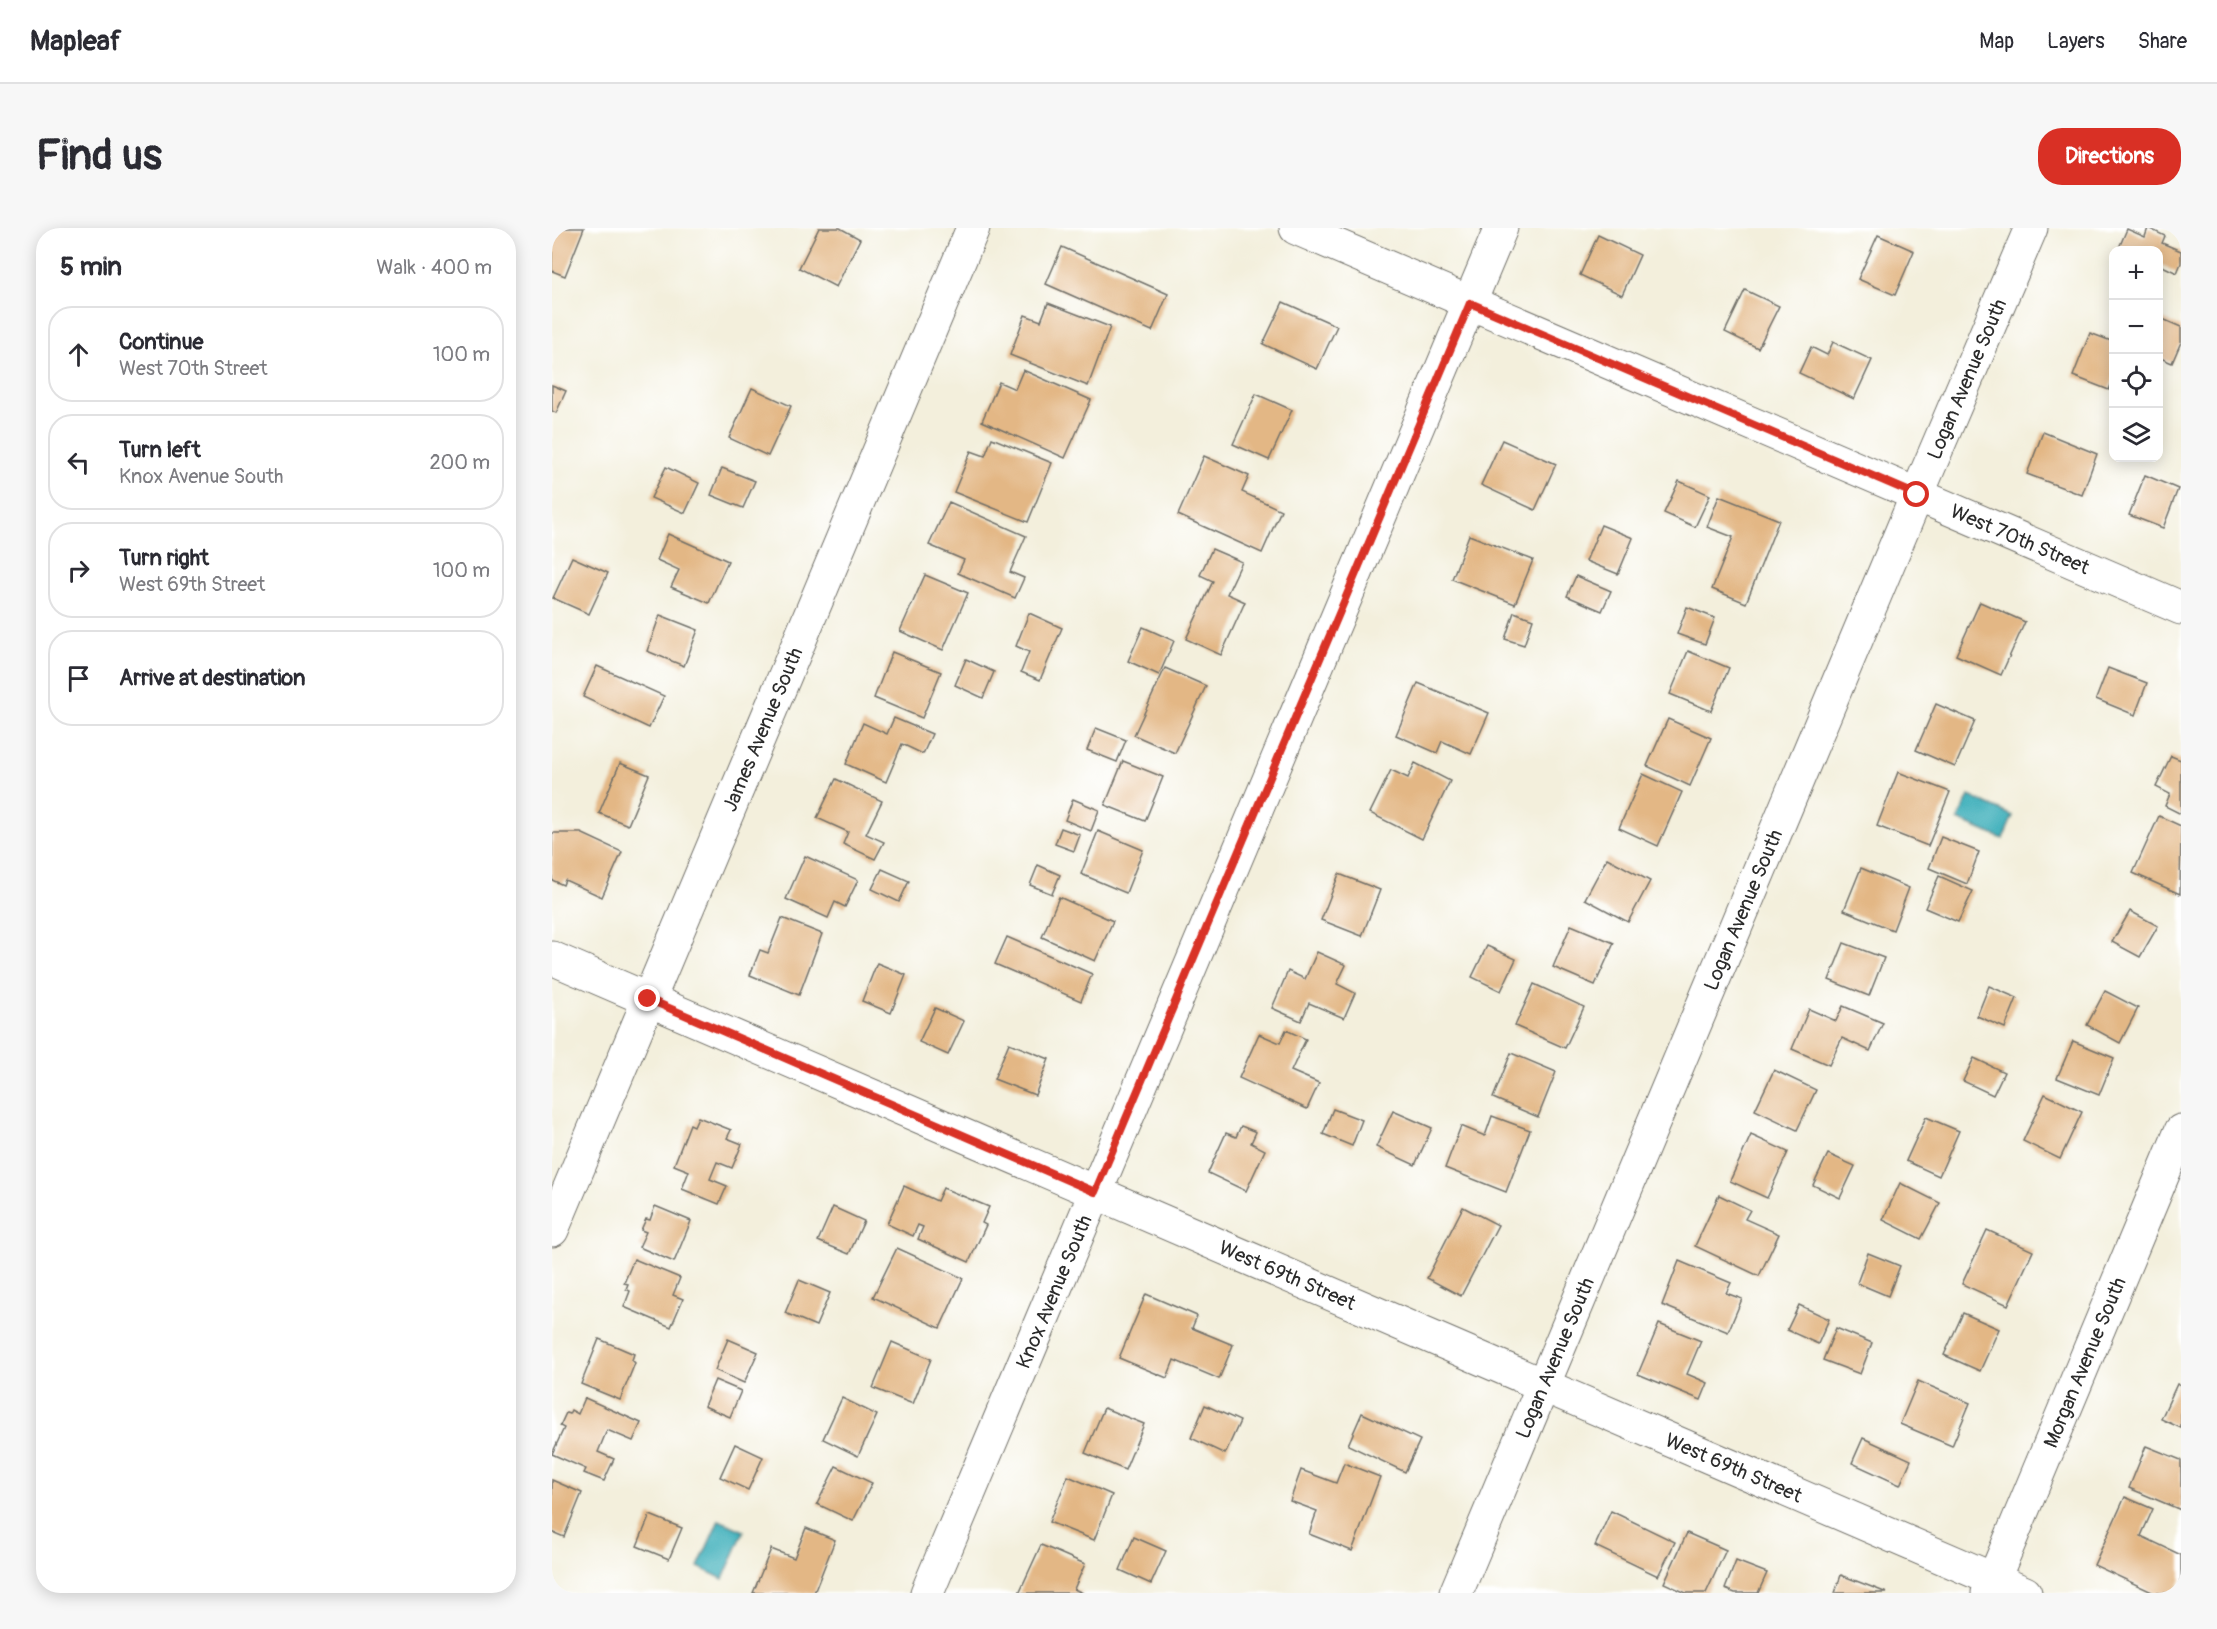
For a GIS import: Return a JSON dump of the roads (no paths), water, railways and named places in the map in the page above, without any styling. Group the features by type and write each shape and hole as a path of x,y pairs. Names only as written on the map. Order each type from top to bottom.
{"street":[{"name":"James Avenue South","path":"552,1230 973,228"},
{"name":"West 70th Street","path":"1296,228 2181,608"},
{"name":"Knox Avenue South","path":"927,1593 1502,228"},
{"name":"Logan Avenue South","path":"1456,1593 2031,228"},
{"name":"West 69th Street","path":"552,958 1543,1386 1991,1586 2025,1593"},
{"name":"Morgan Avenue South","path":"1991,1586 2181,1131"}],"water":[{"path":"1969,796 2013,816 2003,839 1958,820"},
{"path":"719,1520 744,1531 723,1579 698,1567"}]}
